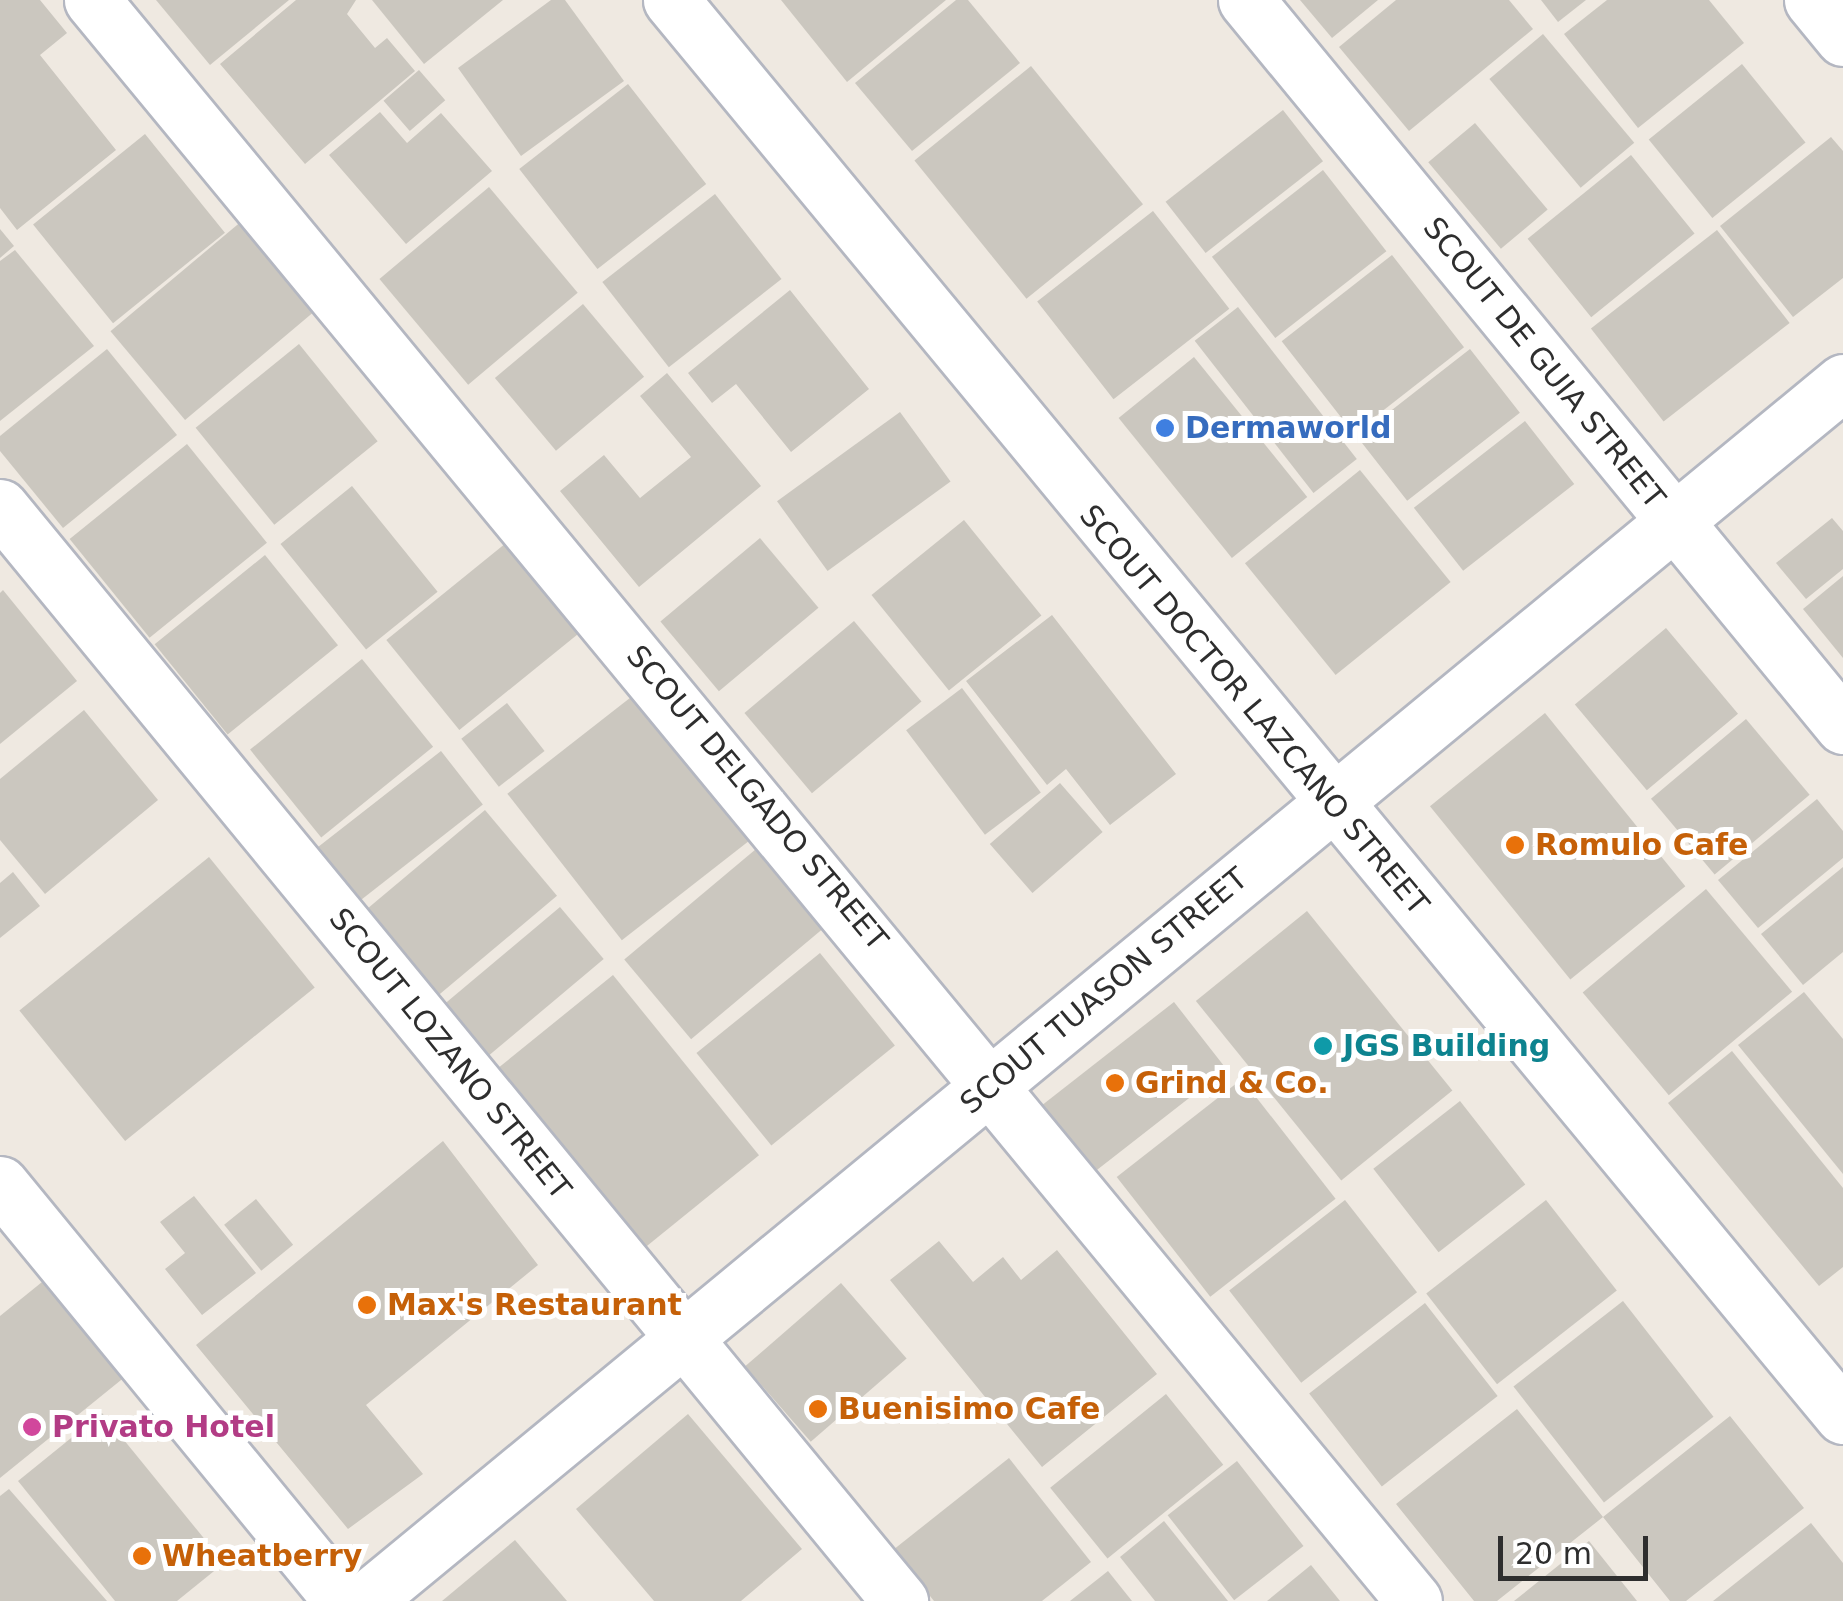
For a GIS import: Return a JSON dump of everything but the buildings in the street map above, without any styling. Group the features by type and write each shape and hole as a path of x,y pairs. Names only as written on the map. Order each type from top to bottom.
{"street":[{"name":"SCOUT DELGADO STREET","path":"92,0 991,1084 1414,1601"},
{"name":"SCOUT DOCTOR LAZCANO STREET","path":"671,0 1330,804 1843,1416"},
{"name":"SCOUT DE GUIA STREET","path":"1246,0 1843,726"},
{"path":"1812,0 1843,38"},
{"name":"SCOUT TUASON STREET","path":"365,1601 1843,382"},
{"name":"SCOUT LOZANO STREET","path":"0,506 900,1601"},
{"path":"0,1184 342,1601"}],"place":[{"name":"Dermaworld","path":"1165,428"},
{"name":"Romulo Cafe","path":"1515,845"},
{"name":"JGS Building","path":"1323,1046"},
{"name":"Grind & Co.","path":"1115,1083"},
{"name":"Max's Restaurant","path":"367,1305"},
{"name":"Buenisimo Cafe","path":"818,1409"},
{"name":"Privato Hotel","path":"32,1427"},
{"name":"Wheatberry","path":"142,1556"}]}
